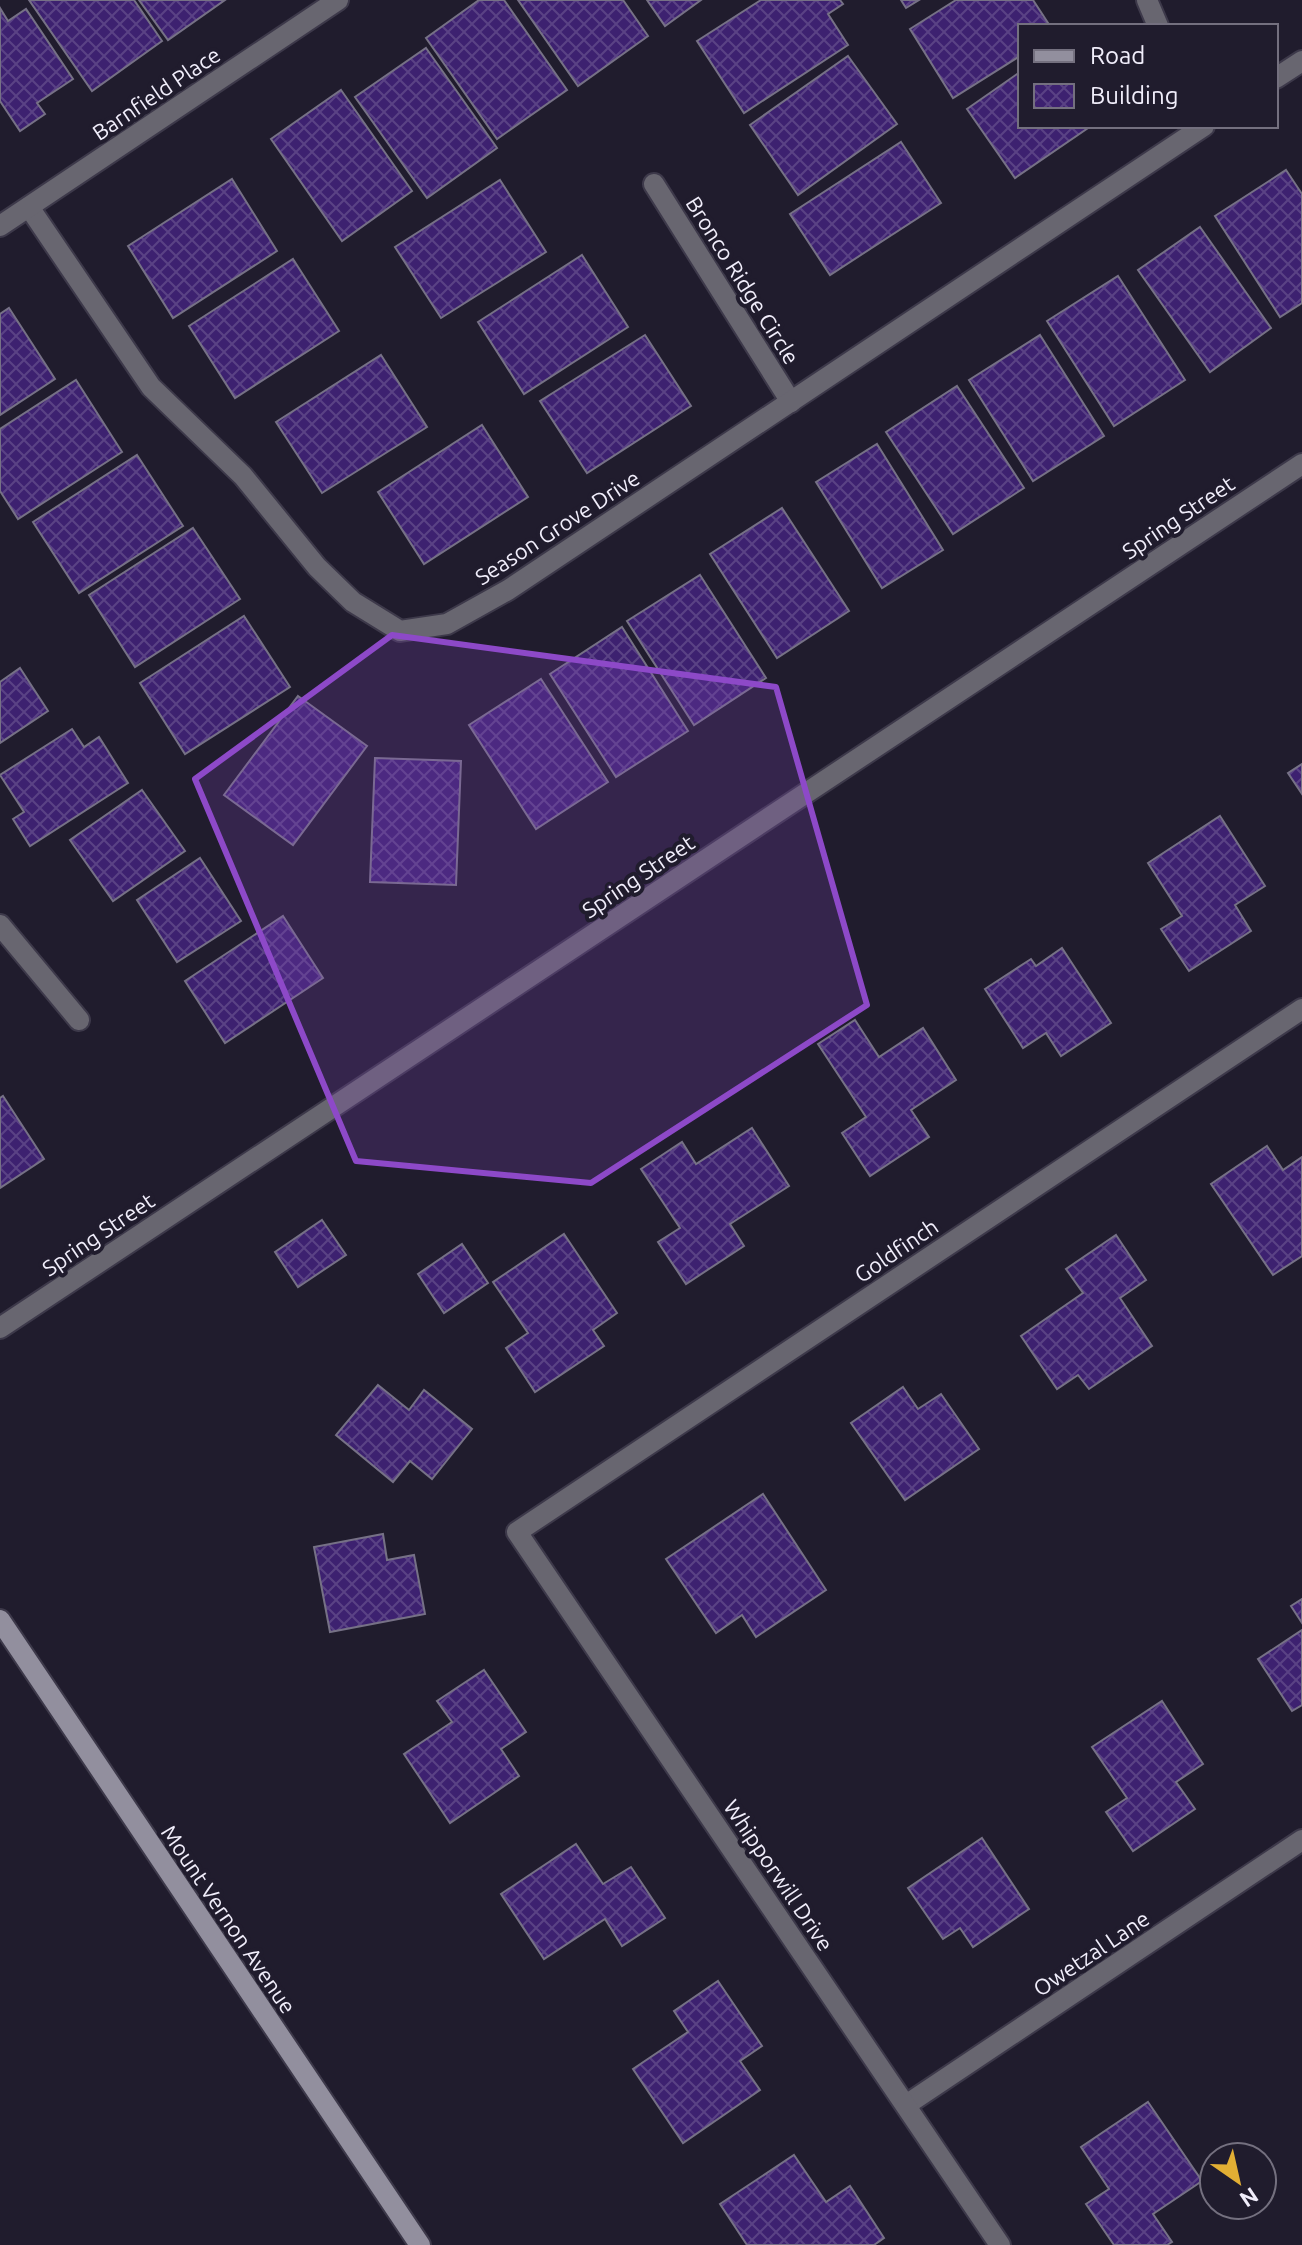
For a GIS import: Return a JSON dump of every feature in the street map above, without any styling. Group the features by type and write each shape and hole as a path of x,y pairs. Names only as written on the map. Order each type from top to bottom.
{"main road":[{"name":"Mount Vernon Avenue","path":"0,1620 420,2245"}],"street":[{"name":"Barnfield Place","path":"0,226 338,0"},
{"path":"1147,0 1157,24"},
{"path":"1278,77 1302,61"},
{"name":"Season Grove Drive","path":"29,207 151,387 243,476 317,567 353,602 400,631 447,624 508,590 1201,128"},
{"name":"Bronco Ridge Circle","path":"654,184 791,402"},
{"name":"Spring Street","path":"0,1328 1302,464"},
{"path":"0,925 79,1020"},
{"name":"Goldfinch","path":"517,1532 1302,1009"},
{"name":"Whipporwill Drive","path":"517,1532 1000,2245"},
{"name":"Owetzal Lane","path":"906,2105 1302,1840"}],"highlighted area":[{"path":"392,635 776,687 867,1005 591,1183 356,1161 195,779"}],"building":[{"path":"29,0 134,0 162,41 92,91"},
{"path":"139,0 225,0 168,40"},
{"path":"479,0 504,0 567,90 497,139 426,38"},
{"path":"518,0 623,0 648,36 578,86"},
{"path":"647,0 701,0 665,26"},
{"path":"761,0 840,0 843,4 828,14 848,45 744,113 697,41"},
{"path":"901,0 919,0 906,8"},
{"path":"956,0 1033,0 1049,24 1018,24 1018,57 953,98 910,29"},
{"path":"0,8 8,21 26,9 73,79 37,103 45,114 20,131 0,101"},
{"path":"426,48 497,148 427,198 355,97"},
{"path":"848,56 897,124 798,195 750,125"},
{"path":"1018,73 1018,128 1088,128 1015,178 967,109"},
{"path":"341,90 412,191 342,241 271,139"},
{"path":"901,142 941,203 830,275 790,214"},
{"path":"1286,170 1302,194 1302,303 1280,317 1215,216"},
{"path":"232,179 277,251 173,318 128,246"},
{"path":"500,180 546,252 441,318 395,247"},
{"path":"1200,227 1271,328 1210,372 1138,270"},
{"path":"582,255 628,327 524,394 478,322"},
{"path":"293,259 339,331 235,398 189,326"},
{"path":"1118,276 1185,380 1114,426 1047,321"},
{"path":"9,308 55,379 0,415 0,314"},
{"path":"645,335 691,406 587,473 540,401"},
{"path":"1040,335 1104,436 1033,481 969,380"},
{"path":"381,355 427,427 322,493 276,422"},
{"path":"76,380 122,452 18,519 0,491 0,429"},
{"path":"957,386 1024,488 953,534 886,432"},
{"path":"482,425 528,497 424,564 378,492"},
{"path":"877,444 943,550 882,588 816,482"},
{"path":"137,455 183,526 79,593 33,522"},
{"path":"782,508 849,611 777,658 710,554"},
{"path":"193,528 240,599 135,667 89,595"},
{"path":"700,575 766,678 694,725 627,621"},
{"path":"244,616 290,687 185,754 140,683"},
{"path":"622,627 688,731 616,777 550,674"},
{"path":"20,668 48,711 0,743 0,682"},
{"path":"541,679 608,782 536,829 469,725"},
{"path":"298,696 367,746 293,845 224,795"},
{"path":"72,729 84,747 99,737 128,783 30,846 13,819 24,812 0,775"},
{"path":"375,758 461,761 456,885 370,882"},
{"path":"1302,764 1302,794 1288,773"},
{"path":"142,790 185,851 113,901 70,840"},
{"path":"1220,816 1265,886 1235,905 1251,931 1189,971 1161,929 1182,916 1148,863"},
{"path":"200,858 241,921 177,962 137,900"},
{"path":"283,916 323,978 225,1043 185,981"},
{"path":"1062,948 1111,1023 1061,1056 1046,1033 1023,1048 985,989 1031,959 1036,966"},
{"path":"855,1020 879,1057 923,1028 956,1080 911,1110 929,1137 870,1176 842,1133 866,1117 818,1044"},
{"path":"3,1096 44,1159 0,1188 0,1098"},
{"path":"752,1128 789,1186 730,1224 744,1246 686,1284 658,1242 680,1228 641,1169 682,1142 696,1164"},
{"path":"1267,1146 1283,1170 1302,1157 1302,1256 1273,1275 1211,1184"},
{"path":"322,1220 346,1255 298,1287 275,1252"},
{"path":"564,1234 617,1313 593,1330 604,1346 535,1392 506,1348 528,1333 493,1282"},
{"path":"1116,1235 1146,1280 1120,1298 1152,1346 1089,1389 1078,1375 1057,1389 1021,1336 1083,1293 1066,1269"},
{"path":"462,1244 488,1283 444,1313 418,1274"},
{"path":"378,1385 409,1410 424,1390 472,1429 432,1479 410,1461 393,1482 336,1435"},
{"path":"903,1387 918,1409 941,1394 979,1449 905,1500 851,1423"},
{"path":"763,1494 826,1590 756,1637 742,1615 716,1633 666,1559"},
{"path":"383,1534 387,1560 414,1555 425,1614 330,1632 314,1547"},
{"path":"1302,1599 1302,1623 1291,1606"},
{"path":"1302,1630 1302,1705 1292,1711 1258,1659"},
{"path":"484,1670 526,1732 501,1749 519,1776 450,1823 404,1754 452,1722 437,1701"},
{"path":"1162,1701 1203,1764 1176,1782 1195,1809 1133,1851 1106,1812 1127,1798 1092,1747"},
{"path":"982,1838 1029,1909 973,1947 960,1928 943,1939 908,1888"},
{"path":"576,1844 603,1884 631,1867 665,1918 622,1946 605,1919 544,1959 501,1894"},
{"path":"718,1981 762,2046 740,2061 760,2090 683,2143 633,2069 688,2032 674,2011"},
{"path":"1148,2102 1198,2175 1198,2184 1153,2214 1172,2242 1167,2245 1114,2245 1086,2204 1109,2189 1081,2147"},
{"path":"794,2155 826,2202 850,2186 884,2238 874,2245 747,2245 720,2204"}]}
